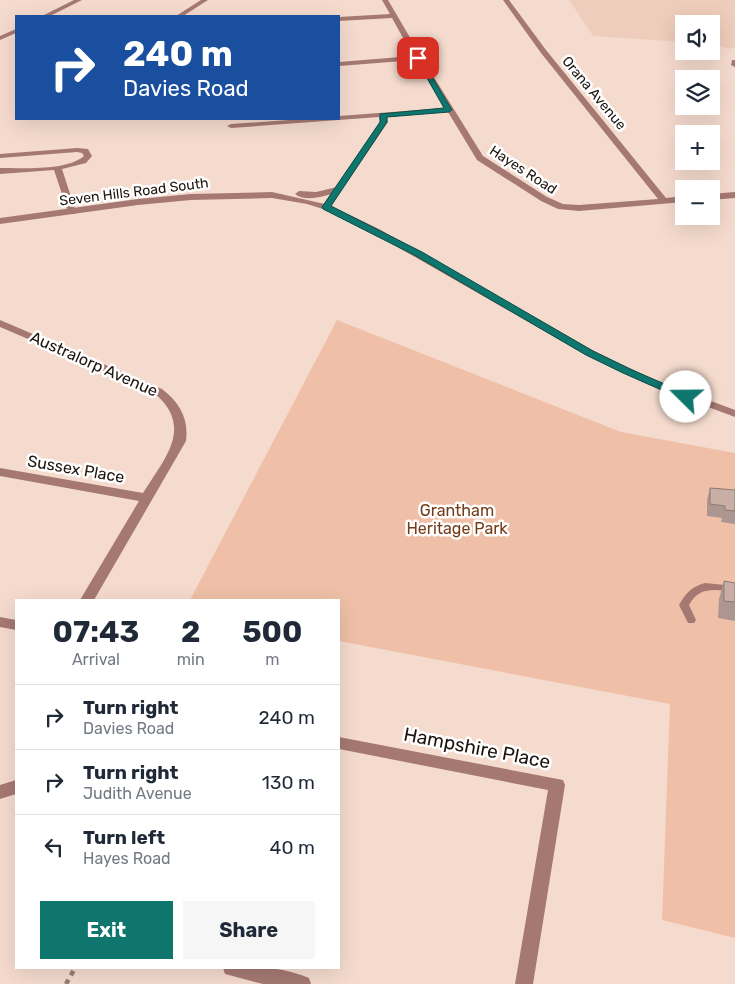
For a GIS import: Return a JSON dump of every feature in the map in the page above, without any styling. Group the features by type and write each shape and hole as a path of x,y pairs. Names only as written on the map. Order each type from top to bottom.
{"street":[{"path":"48,15 79,0"},
{"path":"181,15 205,0"},
{"name":"Hayes Road","path":"385,0 449,110 480,158 555,206 573,208 664,201"},
{"name":"Orana Avenue","path":"506,0 529,35 644,172 664,201"},
{"path":"340,19 394,16"},
{"path":"0,38 15,30"},
{"path":"340,64 418,58"},
{"path":"340,118 449,110"},
{"path":"326,207 384,122 383,115"},
{"path":"231,126 318,120"},
{"path":"0,156 77,150 87,153 87,158 84,162 57,167 0,171"},
{"path":"57,167 72,212"},
{"name":"Seven Hills Road South","path":"0,221 191,197 316,195 337,190"},
{"name":"Seven Hills Road South","path":"272,195 297,199 326,207 419,254 590,353 653,383 735,414"},
{"path":"720,196 735,195"},
{"path":"664,201 675,200"},
{"name":"Australorp Avenue","path":"0,324 150,387 170,402 179,414 181,423 180,441 88,599"},
{"name":"Sussex Place","path":"0,472 147,498"},
{"path":"0,622 15,625"},
{"name":"Hampshire Place","path":"340,743 557,785 524,984"},
{"path":"0,792 15,787"},
{"path":"236,969 302,984"}],"lane":[{"path":"691,620 684,605 688,594 695,589 709,586 735,589"}],"path":[{"path":"66,984 74,969"}],"shaded area":[{"path":"569,0 735,0 735,47 731,49 720,46 720,15 675,15 675,41 593,36"}],"green space":[{"name":"Grantham Heritage Park","path":"337,320 621,432 735,453 735,938 662,920 670,704 340,641 340,599 191,599"}],"building":[{"path":"710,488 735,490 735,511 725,510 725,506 710,504"},
{"path":"724,581 735,583 735,602 724,601"}],"route":[{"path":"418,58 449,110 383,115 384,122 326,207 419,254 590,353 686,397"}]}
